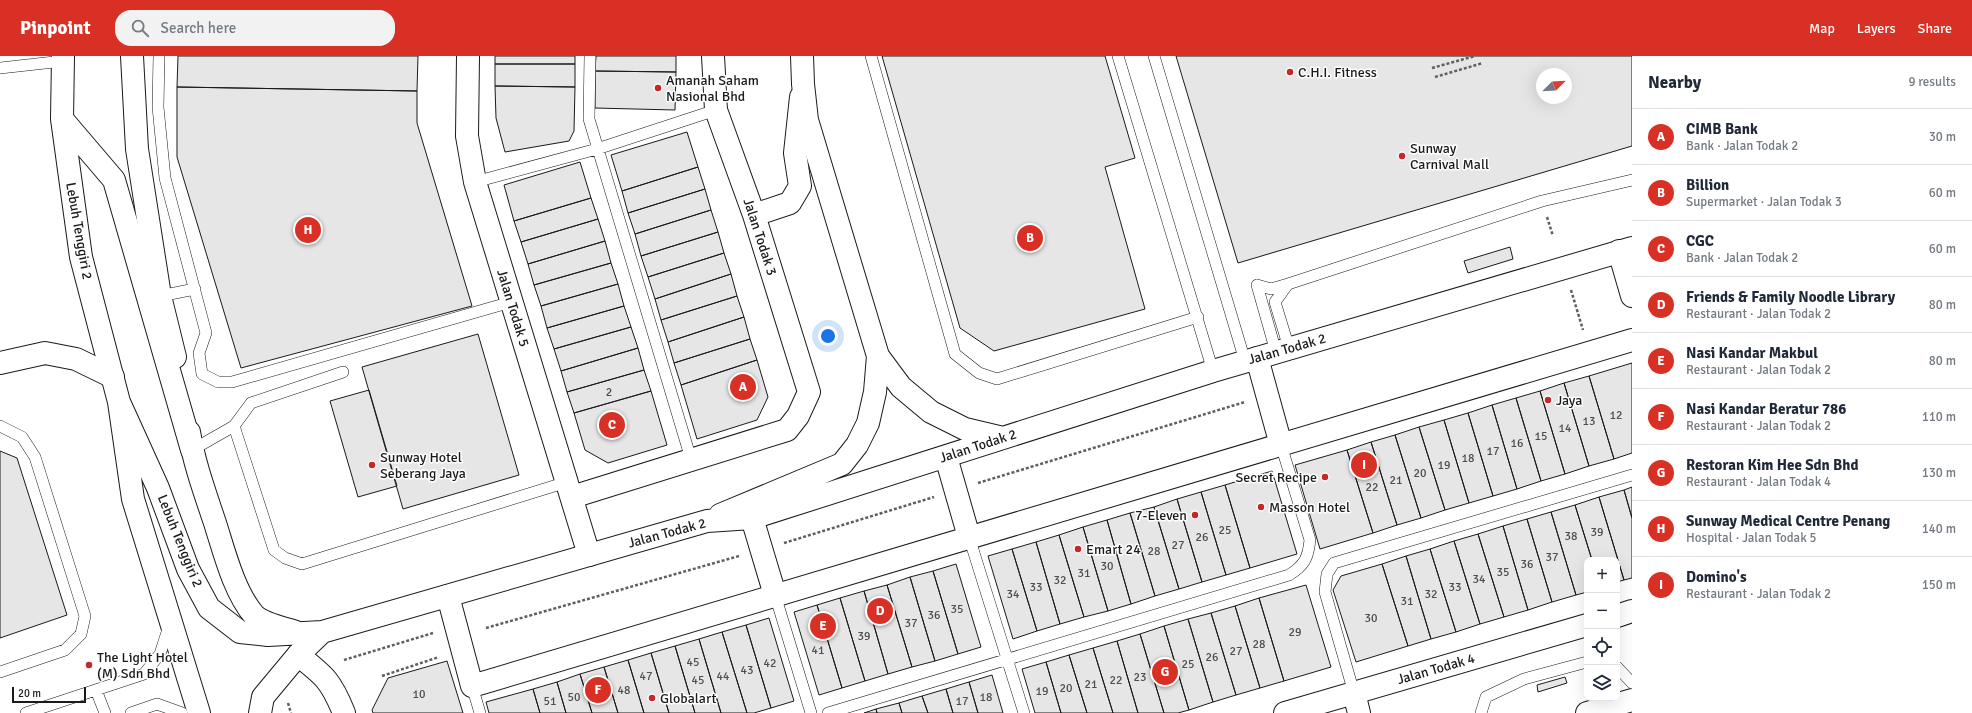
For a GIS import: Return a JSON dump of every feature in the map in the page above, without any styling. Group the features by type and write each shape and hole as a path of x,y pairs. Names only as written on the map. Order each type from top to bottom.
{"street":[{"path":"132,56 137,149 154,297"},
{"name":"Jalan Todak 5","path":"468,56 467,136 475,182 589,555"},
{"name":"Jalan Todak 3","path":"691,459 787,430 798,416 809,392 754,215 716,110 713,56"},
{"path":"754,215 790,204 800,186 795,153 802,84 802,56"},
{"name":"Lebuh Tenggiri 2","path":"63,58 62,119 81,257 119,402 132,499 199,713"},
{"path":"802,84 807,120 878,356 901,387 931,412 966,429 1003,438"},
{"path":"62,119 114,180 154,297 192,450 226,556 242,597 255,616 268,623 313,633 298,655 263,697 260,713"},
{"path":"1626,249 1632,296"},
{"name":"Jalan Todak 2","path":"313,633 448,596 707,521 752,518 1213,371 1626,249"},
{"path":"448,596 472,686 1632,340"},
{"path":"0,363 45,353 76,358 113,377"},
{"path":"1267,355 1281,445"},
{"path":"707,521 842,464 857,446 868,423 875,392 878,356"},
{"name":"Lebuh Tenggiri 2","path":"119,402 158,488 188,569 209,608 240,632 268,635 313,633"},
{"path":"946,457 969,538"},
{"path":"569,489 691,459"},
{"path":"752,518 776,596"},
{"path":"1620,615 1632,612"},
{"name":"Jalan Todak 4","path":"1285,713 1356,703 1584,626"},
{"path":"298,655 329,682 336,692 344,713"},
{"path":"1587,713 1632,700"}],"lane":[{"path":"159,56 158,107 165,178 206,332 199,353 202,374 218,382 232,382 512,302"},
{"path":"590,56 589,119 691,459"},
{"path":"871,56 955,354 979,373 997,379 1198,316"},
{"path":"1118,56 1198,316 1213,371"},
{"path":"1154,56 1267,355"},
{"path":"0,68 63,58"},
{"path":"475,182 597,149 716,110"},
{"path":"1267,355 1257,285 1271,289 1542,202 1632,180"},
{"path":"1267,355 1276,302 1288,284"},
{"path":"154,297 195,289"},
{"path":"192,450 234,426 251,403 344,372"},
{"path":"0,426 22,437 35,457 85,616 81,634 65,650 0,672"},
{"path":"234,426 274,550 284,558 302,564 569,489"},
{"path":"828,713 1289,575 1301,568 1309,554 1310,540 1281,445"},
{"path":"1356,703 1325,592 1327,574 1334,563 1632,475"},
{"path":"969,538 1024,713"},
{"path":"776,596 811,713"},
{"path":"26,713 43,710 144,674 160,654 170,620"},
{"path":"1481,713 1486,697 1524,679 1584,663"},
{"path":"1620,670 1632,683"},
{"path":"472,686 480,713"},
{"path":"96,690 105,713"},
{"path":"131,713 157,704 182,713"}],"path":[{"path":"1432,68 1475,56"},
{"path":"1435,77 1483,63"},
{"path":"1570,290 1590,352"},
{"path":"972,485 1251,400"},
{"path":"486,628 762,550 936,496"},
{"path":"344,660 439,631"},
{"path":"382,676 463,649"},
{"path":"290,709 291,713"}],"building":[{"path":"178,56 418,56 417,91 177,87"},
{"path":"495,56 575,56 575,64 495,64"},
{"path":"596,56 676,56 676,72 595,71"},
{"path":"882,56 1105,56 1135,158 1105,167 1145,309 994,351 960,328"},
{"name":"Sunway Carnival Mall","path":"1176,56 1632,56 1632,146 1238,263"},
{"path":"495,64 575,64 575,87 495,86"},
{"path":"595,71 676,72 675,110 595,108"},
{"path":"495,86 575,87 574,131 569,141 505,152 496,118"},
{"path":"177,87 417,91 417,123 472,306 241,368 177,157"},
{"path":"687,132 698,167 622,191 611,155"},
{"path":"580,162 591,198 514,221 504,185"},
{"path":"698,167 705,189 628,213 622,191"},
{"path":"705,189 711,210 635,234 628,213"},
{"path":"591,198 598,219 521,242 514,221"},
{"path":"711,210 718,232 641,256 635,234"},
{"path":"598,219 605,241 528,264 521,242"},
{"path":"718,232 724,253 648,277 641,256"},
{"path":"605,241 611,263 534,285 528,264"},
{"path":"1510,247 1513,259 1468,273 1464,261"},
{"path":"724,253 731,274 655,299 648,277"},
{"path":"611,263 618,284 541,306 534,285"},
{"path":"731,274 737,296 661,320 655,299"},
{"path":"618,284 624,306 547,328 541,306"},
{"path":"737,296 744,317 668,342 661,320"},
{"path":"624,306 631,327 554,349 547,328"},
{"path":"744,317 750,339 674,363 668,342"},
{"path":"631,327 638,348 561,371 554,349"},
{"path":"478,334 519,475 403,509 362,367"},
{"path":"750,339 757,360 681,385 674,363"},
{"path":"638,348 644,370 567,392 561,371"},
{"path":"757,360 768,397 757,420 697,439 681,385"},
{"path":"1632,363 1632,453 1614,459 1589,376"},
{"path":"644,370 651,391 574,413 567,392"},
{"path":"1589,376 1614,459 1589,466 1564,383"},
{"path":"1564,383 1589,466 1565,474 1540,391"},
{"path":"369,390 397,486 358,497 330,401"},
{"path":"651,391 667,445 608,463 585,450 574,413"},
{"path":"1540,391 1565,474 1541,481 1516,398"},
{"path":"1516,398 1541,481 1517,489 1492,405"},
{"path":"1492,405 1517,489 1493,496 1468,413"},
{"path":"1468,413 1493,496 1469,503 1444,420"},
{"path":"1444,420 1469,503 1445,510 1419,427"},
{"path":"1419,427 1445,510 1421,518 1395,435"},
{"path":"1395,435 1421,518 1397,525 1371,442"},
{"path":"1371,442 1397,525 1373,533 1347,450"},
{"path":"1347,450 1373,533 1320,549 1295,465"},
{"path":"0,451 17,458 67,615 0,638"},
{"path":"1272,471 1297,554 1250,568 1225,485"},
{"path":"1225,485 1250,568 1226,575 1201,492"},
{"path":"1632,487 1632,518 1624,490"},
{"path":"1624,490 1632,518 1632,578 1624,580 1620,567 1620,557 1617,557 1599,497"},
{"path":"1201,492 1226,575 1202,582 1177,499"},
{"path":"1599,497 1617,557 1591,557 1575,505"},
{"path":"1177,499 1202,582 1179,589 1154,507"},
{"path":"1575,505 1591,557 1584,557 1584,593 1576,595 1551,512"},
{"path":"1154,507 1179,589 1155,596 1130,513"},
{"path":"1551,512 1576,595 1552,602 1527,519"},
{"path":"1130,513 1155,596 1131,604 1107,520"},
{"path":"1527,519 1552,602 1528,610 1503,526"},
{"path":"1107,520 1131,604 1108,611 1083,527"},
{"path":"1503,526 1528,610 1504,617 1478,534"},
{"path":"1083,527 1108,611 1084,617 1059,535"},
{"path":"1478,534 1504,617 1480,624 1454,541"},
{"path":"1059,535 1084,617 1060,624 1036,542"},
{"path":"1454,541 1480,624 1456,632 1430,549"},
{"path":"1036,542 1060,624 1037,631 1012,549"},
{"path":"1012,549 1037,631 1013,639 988,556"},
{"path":"1430,549 1456,632 1431,639 1406,556"},
{"path":"1406,556 1431,639 1408,646 1382,564"},
{"path":"956,564 981,647 958,654 933,571"},
{"path":"1382,564 1408,646 1356,662 1333,590 1341,576"},
{"path":"1620,567 1624,580 1620,581"},
{"path":"933,571 958,654 935,661 910,577"},
{"path":"910,577 935,661 912,667 887,585"},
{"path":"887,585 912,667 888,674 864,591"},
{"path":"1306,585 1331,667 1284,681 1259,598"},
{"path":"864,591 888,674 865,681 840,598"},
{"path":"840,598 865,681 842,688 817,605"},
{"path":"1259,598 1284,681 1260,688 1235,606"},
{"path":"817,605 842,688 819,695 794,612"},
{"path":"1235,606 1260,688 1236,695 1211,613"},
{"path":"1211,613 1236,695 1213,702 1188,619"},
{"path":"769,618 794,701 771,708 746,625"},
{"path":"1188,619 1213,702 1189,710 1164,626"},
{"path":"746,625 771,708 754,713 747,713 722,632"},
{"path":"1164,626 1189,710 1178,713 1164,713 1140,634"},
{"path":"722,632 747,713 721,713 699,639"},
{"path":"1140,634 1164,713 1138,713 1117,641"},
{"path":"699,639 721,713 695,713 675,646"},
{"path":"1117,641 1138,713 1113,713 1093,648"},
{"path":"675,646 695,713 669,713 651,653"},
{"path":"1093,648 1113,713 1087,713 1069,655"},
{"path":"651,653 669,713 644,713 628,660"},
{"path":"1069,655 1087,713 1061,713 1046,662"},
{"path":"628,660 644,713 618,713 604,667"},
{"path":"447,661 463,713 373,713 372,710 388,678"},
{"path":"1046,662 1061,713 1035,713 1022,669"},
{"path":"604,667 618,713 592,713 580,674"},
{"path":"580,674 592,713 566,713 557,682"},
{"path":"992,675 1003,713 978,713 969,682"},
{"path":"1565,677 1567,683 1538,692 1537,685"},
{"path":"557,682 566,713 540,713 533,689"},
{"path":"969,682 978,713 953,713 946,689"},
{"path":"533,689 540,713 489,713 486,702"},
{"path":"946,689 953,713 928,713 922,696"},
{"path":"922,696 928,713 902,713 899,703"},
{"path":"899,703 902,713 877,713 876,709"},
{"path":"876,709 877,713 864,713"}],"place":[{"name":"C.H.I. Fitness","path":"1290,72"},
{"name":"Amanah Saham Nasional Bhd","path":"658,88"},
{"name":"Sunway Carnival Mall","path":"1402,156"},
{"name":"Sunway Medical Centre Penang","path":"308,230"},
{"name":"Billion","path":"1030,238"},
{"name":"CIMB Bank","path":"743,387"},
{"name":"Jaya","path":"1548,400"},
{"name":"CGC","path":"612,425"},
{"name":"Sunway Hotel Seberang Jaya","path":"372,465"},
{"name":"Domino's","path":"1364,465"},
{"name":"Secret Recipe","path":"1325,477"},
{"name":"Masson Hotel","path":"1261,507"},
{"name":"7-Eleven","path":"1195,515"},
{"name":"Emart 24","path":"1078,549"},
{"name":"Friends & Family Noodle Library","path":"880,611"},
{"name":"Nasi Kandar Makbul","path":"823,626"},
{"name":"The Light Hotel (M) Sdn Bhd","path":"89,665"},
{"name":"Restoran Kim Hee Sdn Bhd","path":"1165,672"},
{"name":"Nasi Kandar Beratur 786","path":"598,690"},
{"name":"Globalart","path":"652,698"}]}
